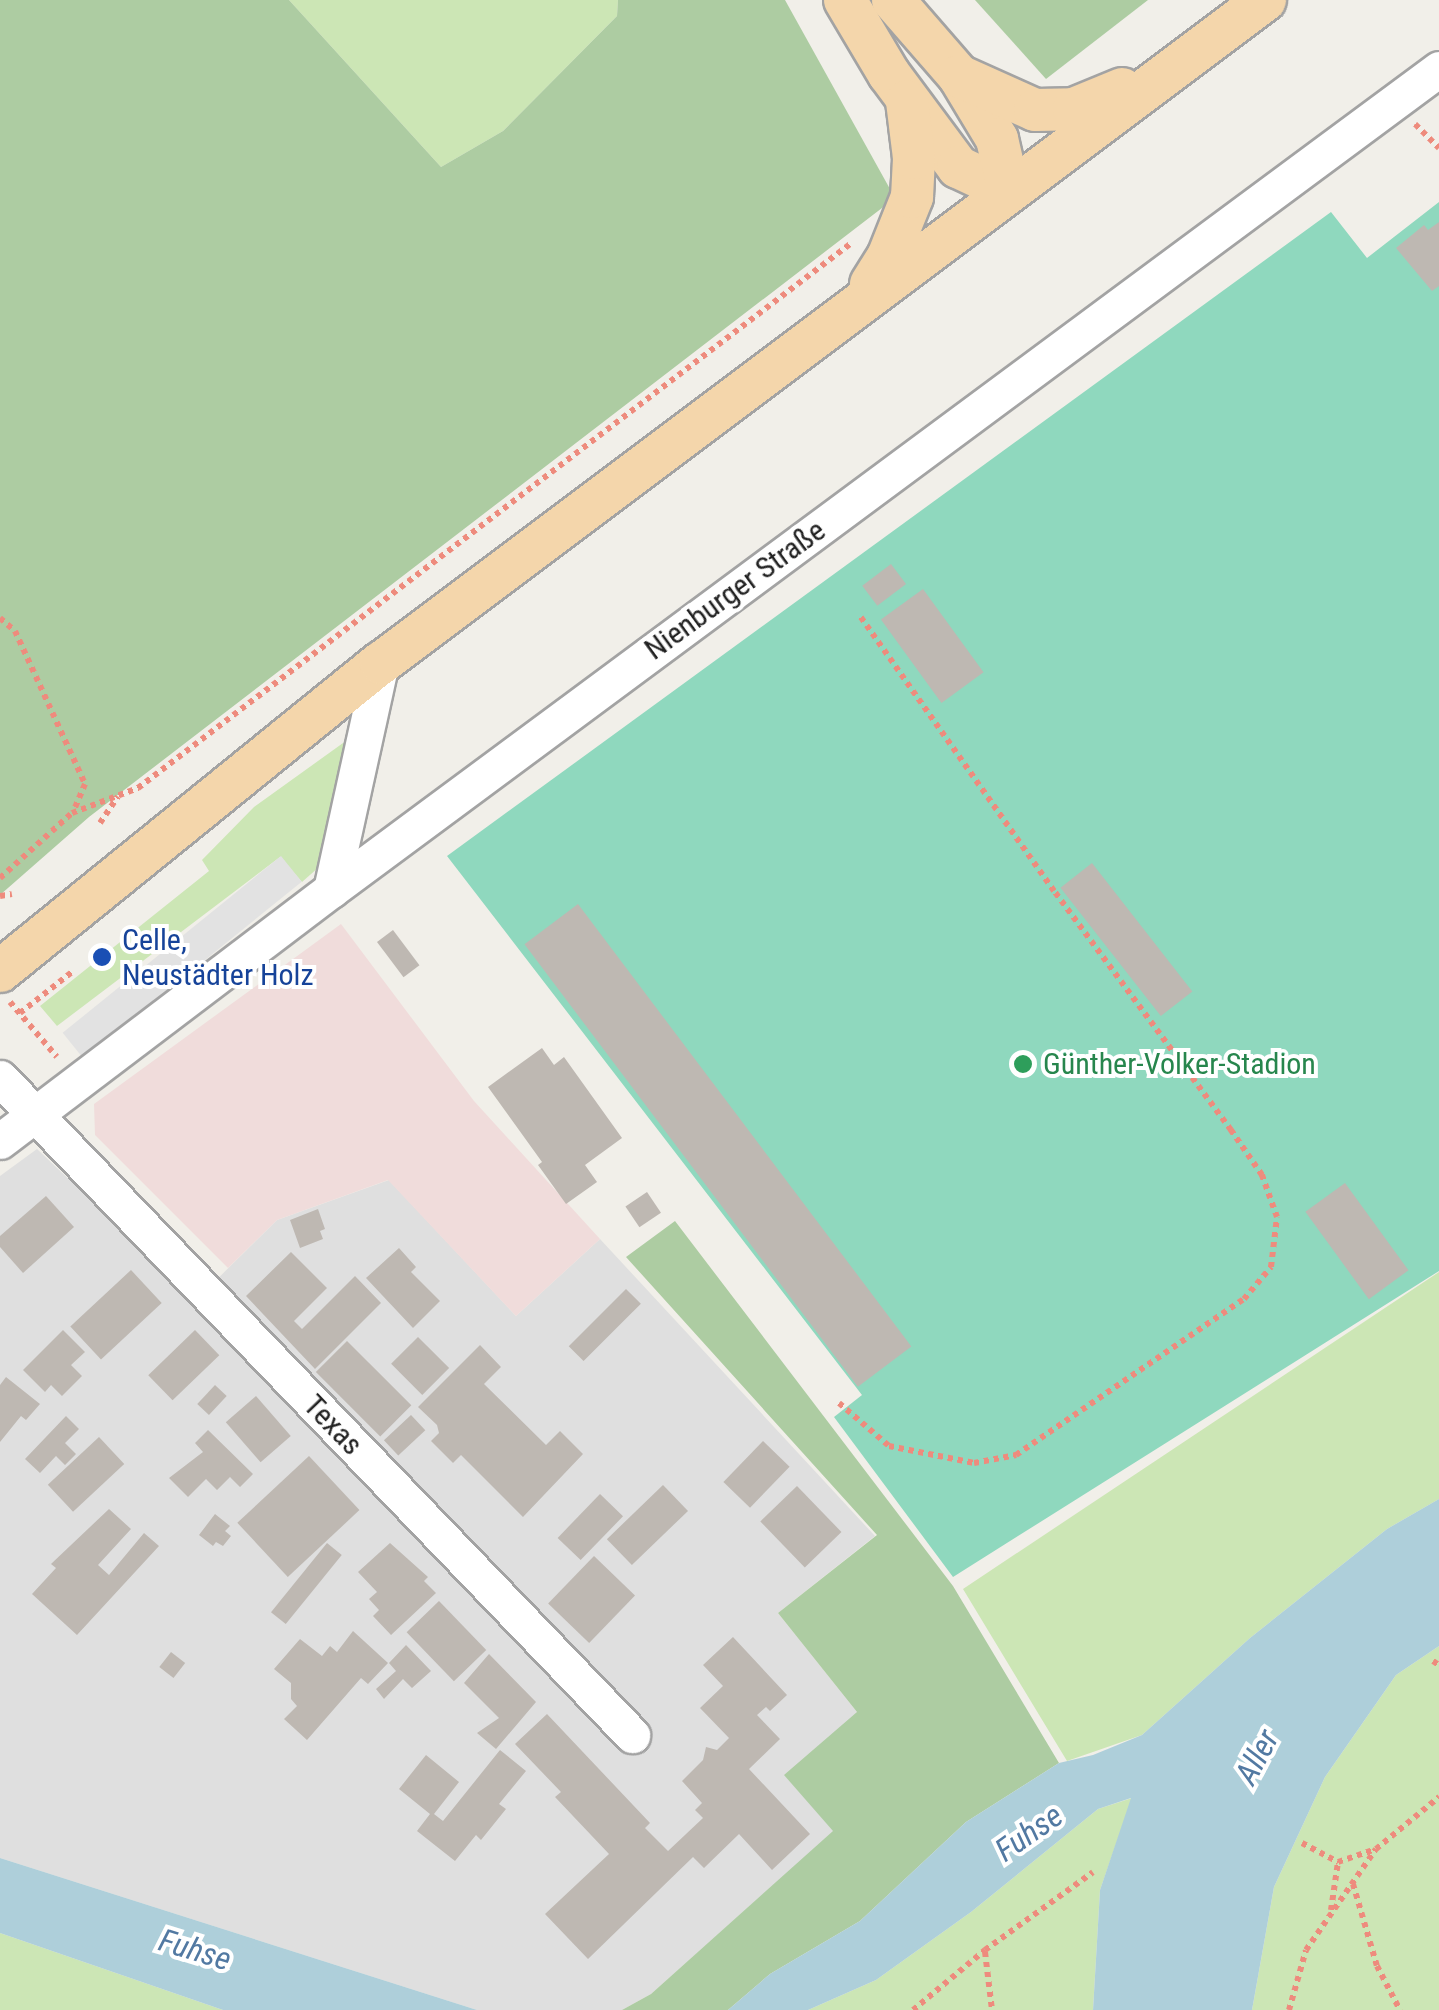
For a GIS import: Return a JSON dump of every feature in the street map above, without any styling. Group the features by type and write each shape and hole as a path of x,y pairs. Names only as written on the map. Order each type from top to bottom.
{"main road":[{"path":"845,0 906,98 958,167 1009,190"},
{"path":"894,0 959,76 997,138 1009,190"},
{"path":"0,971 381,663 1265,0"},
{"path":"959,76 1035,110 1074,109 1097,103 1201,48"},
{"path":"860,302 888,257 912,198 914,158 906,98"}],"street":[{"name":"Nienburger Straße","path":"0,1141 330,890 1439,69"},
{"path":"330,890 381,663"},
{"path":"0,1078 34,1115"},
{"name":"Texas","path":"34,1115 632,1735"}],"path":[{"path":"0,878 72,813 138,788 864,234"},
{"path":"839,1403 889,1446 974,1463 1016,1455 1244,1299 1271,1268 1277,1217 1262,1175 1231,1130 1054,891 860,616"},
{"path":"0,618 15,631 85,784 72,813"},
{"path":"100,823 119,795"},
{"path":"0,896 12,894"},
{"path":"72,972 20,1013 78,1082"},
{"path":"1289,2010 1306,1950 1352,1883 1376,1849 1439,1797"},
{"path":"1302,1843 1338,1862 1376,1849"},
{"path":"1330,1916 1338,1862"},
{"path":"913,2010 985,1950 1093,1872"},
{"path":"1352,1883 1377,1966 1400,2010"},
{"path":"985,1950 992,2010"}],"shaded area":[{"path":"281,856 302,882 83,1058 63,1033"},
{"path":"341,924 474,1101 600,1239 516,1316 388,1180 277,1220 228,1268 95,1135 94,1104"},
{"path":"37,1149 196,1300 277,1220 389,1180 516,1316 600,1239 875,1536 778,1613 857,1712 834,1831 651,1994 622,2010 477,2010 0,1858 0,1176"}],"green space":[{"path":"0,0 289,0 441,167 503,131 617,16 618,0 785,0 895,198 89,817 0,895"},
{"path":"289,0 618,0 617,16 503,131 441,167"},
{"path":"975,0 1148,0 1046,79"},
{"name":"Günther-Volker-Stadion","path":"1439,202 1439,1271 953,1577 834,1417 862,1395 447,856 1331,212 1367,258"},
{"path":"350,738 319,867 302,882 280,857 57,1026 40,1006 209,871 202,860 254,807"},
{"path":"675,1221 953,1586 1059,1763 966,1822 860,1921 770,1974 728,2010 622,2010 651,1994 833,1831 784,1775 857,1712 778,1613 877,1535 626,1257"},
{"path":"1439,1272 1439,1499 1387,1529 1250,1638 1142,1735 1067,1761 963,1589"},
{"path":"1439,1646 1439,2010 1252,2010 1274,1887 1325,1777 1396,1675"},
{"path":"1132,1798 1100,1890 1093,2010 808,2010 876,1980 971,1912 1098,1809"},
{"path":"0,1933 223,2010 0,2010"}],"water":[{"path":"1439,1499 1439,1646 1396,1675 1325,1777 1274,1887 1252,2010 1093,2010 1100,1890 1131,1798 1098,1809 971,1912 876,1980 808,2010 728,2010 770,1974 860,1921 966,1822 1059,1763 1093,1755 1142,1735 1250,1638 1387,1529"},
{"name":"Fuhse","path":"0,1858 477,2010 223,2010 0,1933"}],"building":[{"path":"1439,222 1439,286 1432,291 1396,248 1424,225 1428,230"},
{"path":"891,564 906,584 877,606 862,586"},
{"path":"923,589 984,672 941,703 881,620"},
{"path":"1092,863 1192,991 1161,1016 1060,888"},
{"path":"578,904 911,1346 858,1387 524,944"},
{"path":"393,930 419,965 404,977 377,942"},
{"path":"542,1048 554,1065 564,1057 622,1138 585,1165 597,1182 566,1204 538,1165 542,1162 488,1087"},
{"path":"1345,1183 1408,1270 1369,1299 1305,1212"},
{"path":"647,1192 661,1213 639,1227 625,1207"},
{"path":"46,1196 74,1227 23,1273 0,1247 0,1236"},
{"path":"318,1209 325,1229 320,1231 323,1239 300,1248 290,1220"},
{"path":"399,1248 416,1267 411,1272 440,1301 413,1328 366,1278"},
{"path":"291,1252 327,1288 294,1321 302,1329 355,1276 381,1303 315,1369 246,1296"},
{"path":"131,1270 162,1303 101,1360 70,1327"},
{"path":"626,1289 641,1304 584,1361 569,1346"},
{"path":"63,1330 85,1352 71,1365 82,1376 62,1396 51,1385 45,1392 23,1370"},
{"path":"195,1330 219,1355 173,1400 148,1375"},
{"path":"418,1337 449,1368 422,1395 391,1364"},
{"path":"347,1341 411,1405 380,1436 316,1372"},
{"path":"480,1345 501,1367 484,1384 546,1445 560,1431 583,1454 523,1517 461,1455 453,1463 431,1441 439,1433 437,1425 418,1407"},
{"path":"6,1377 40,1404 26,1420 21,1416 0,1442 0,1385"},
{"path":"215,1385 227,1396 209,1415 197,1404"},
{"path":"256,1396 291,1436 261,1462 226,1422"},
{"path":"411,1415 425,1430 398,1456 384,1440"},
{"path":"66,1416 79,1429 65,1443 76,1454 65,1465 56,1456 40,1473 25,1459"},
{"path":"208,1430 253,1474 240,1487 230,1477 217,1490 206,1479 188,1497 169,1478 203,1452 195,1443"},
{"path":"99,1437 124,1464 73,1512 48,1485"},
{"path":"763,1441 790,1467 750,1508 723,1482"},
{"path":"309,1456 359,1510 288,1577 237,1523"},
{"path":"663,1485 688,1511 632,1565 607,1539"},
{"path":"797,1486 841,1532 805,1567 760,1521"},
{"path":"600,1494 623,1516 581,1560 558,1538"},
{"path":"109,1509 131,1529 98,1565 109,1575 144,1533 159,1546 77,1635 32,1594 56,1568 51,1564"},
{"path":"215,1514 230,1526 225,1531 231,1536 223,1546 216,1542 213,1546 199,1535"},
{"path":"327,1543 342,1555 286,1624 271,1612"},
{"path":"390,1543 428,1577 424,1581 436,1593 391,1635 373,1616 379,1610 369,1599 377,1592 358,1572"},
{"path":"594,1556 635,1596 589,1643 548,1603"},
{"path":"439,1601 486,1650 454,1681 407,1632"},
{"path":"353,1631 388,1663 368,1684 361,1678 307,1740 284,1719 297,1706 291,1699 291,1683 274,1669 300,1639 322,1656 330,1646 337,1652"},
{"path":"733,1637 787,1695 770,1711 766,1707 757,1715 780,1739 749,1769 810,1834 772,1870 739,1834 704,1868 693,1857 588,1959 545,1914 609,1854 555,1797 561,1792 515,1744 547,1714 650,1823 645,1828 668,1851 703,1818 695,1810 702,1803 682,1781 703,1760 706,1747 717,1750 729,1738 700,1708 723,1686 703,1665"},
{"path":"406,1645 431,1671 412,1688 403,1679 384,1699 376,1689 396,1671 389,1663"},
{"path":"171,1652 185,1663 173,1678 159,1667"},
{"path":"489,1654 536,1702 496,1749 477,1733 499,1718 464,1683"},
{"path":"500,1750 526,1771 499,1804 506,1809 481,1840 476,1835 455,1861 417,1831 430,1814 399,1789 426,1755 459,1782 434,1814 443,1821"}],"place":[{"name":"Celle, Neustädter Holz","path":"102,957"},
{"name":"Günther-Volker-Stadion","path":"1023,1064"}],"water label":[{"name":"Aller","path":"1257,1757"}]}
